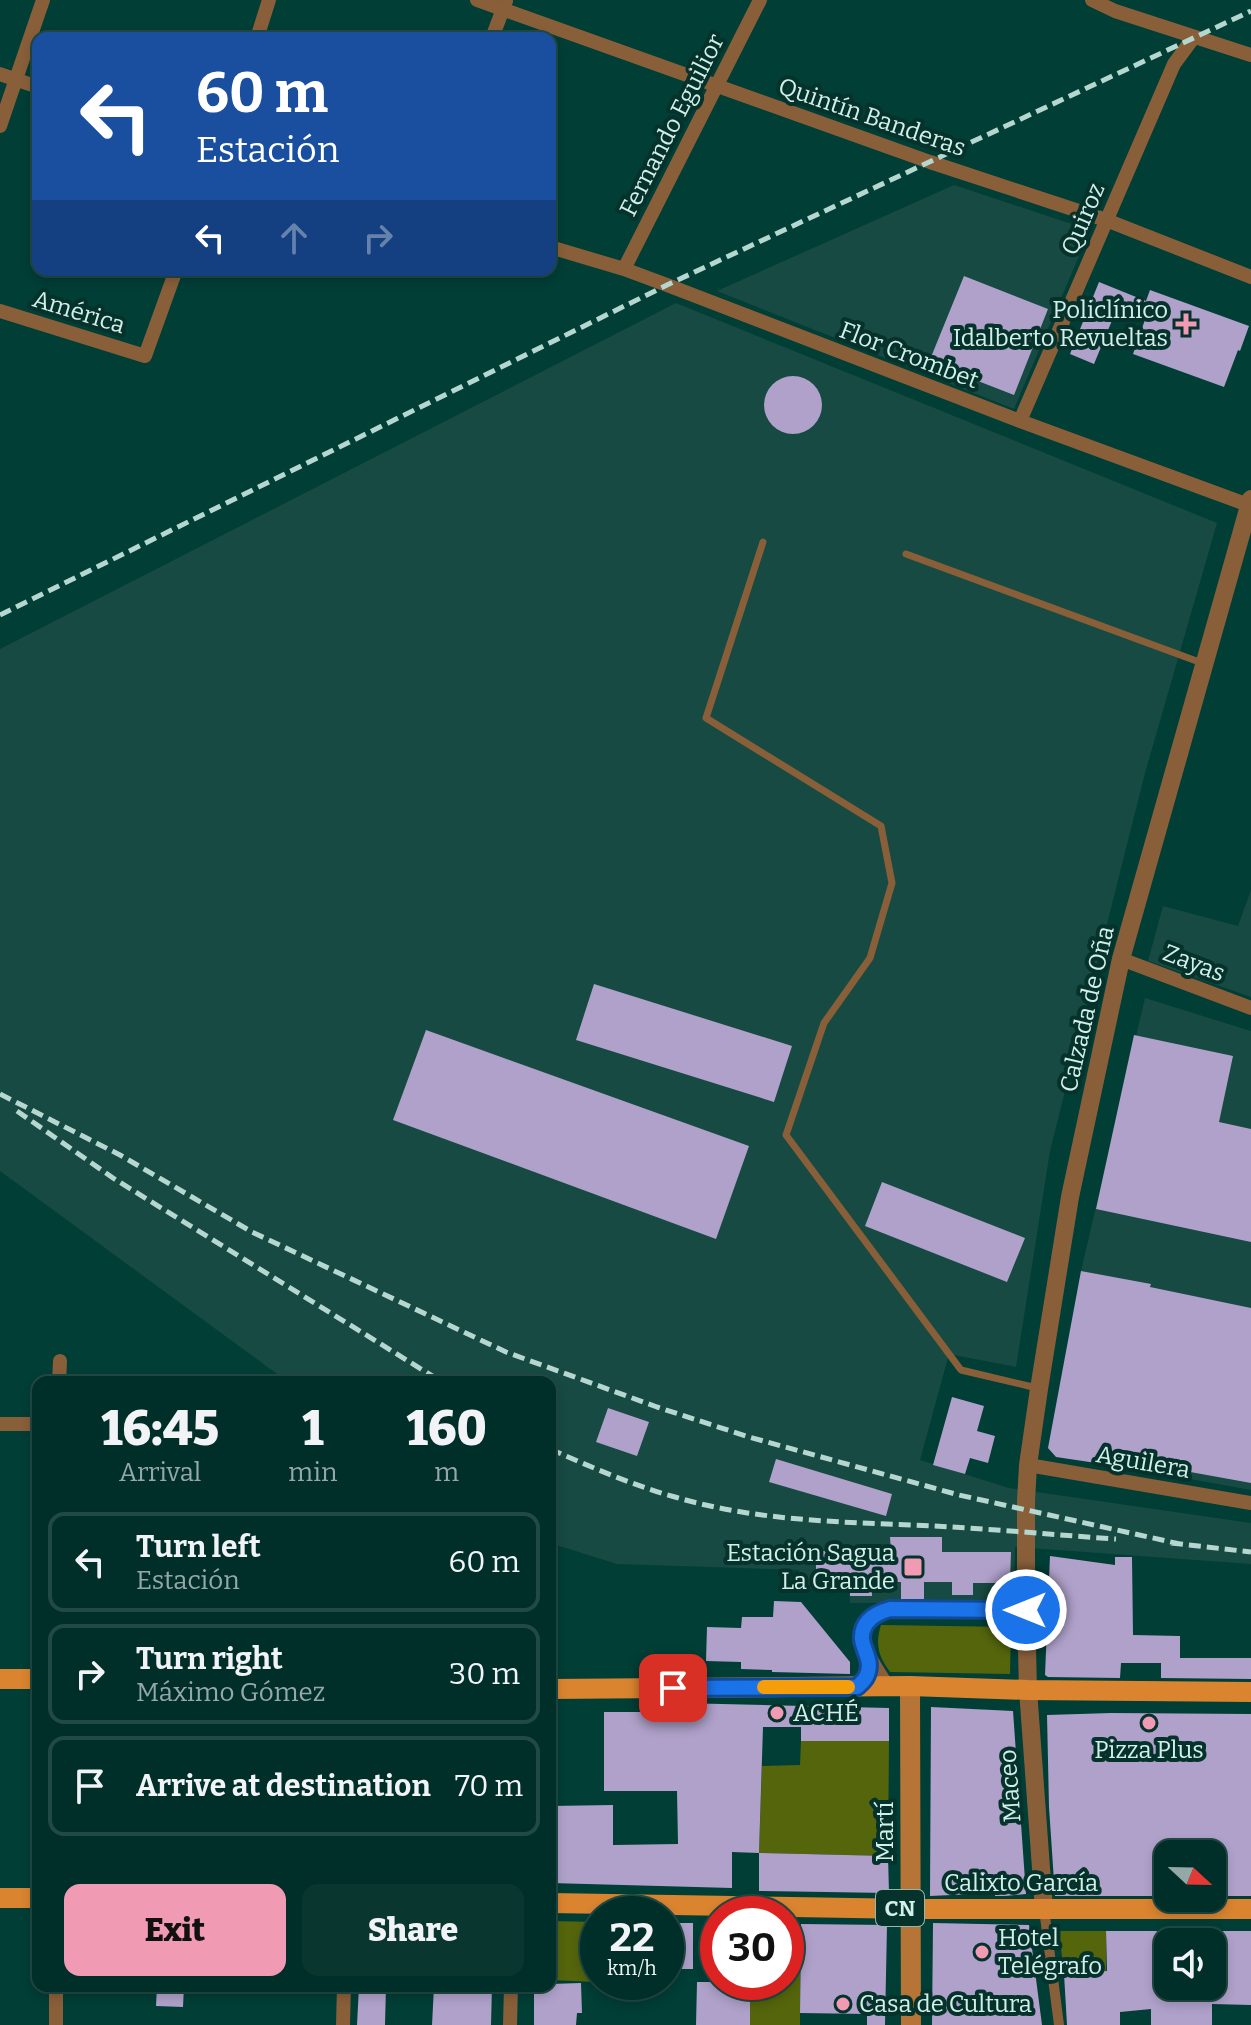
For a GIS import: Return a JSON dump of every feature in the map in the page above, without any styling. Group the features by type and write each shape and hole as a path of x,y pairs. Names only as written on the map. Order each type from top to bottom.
{"main road":[{"path":"0,1679 32,1679"},
{"path":"556,1689 910,1686 1251,1692"},
{"name":"Martí","path":"910,1686 911,2025"},
{"path":"888,1687 911,1719"},
{"path":"0,1898 32,1898"},
{"name":"Calixto García","path":"556,1903 912,1909 1251,1909"}],"street":[{"path":"32,32 43,0"},
{"path":"259,32 269,0"},
{"name":"Quintín Banderas","path":"477,0 504,4 930,162 1106,220 1251,277"},
{"name":"Fernando Eguilior","path":"624,269 760,0"},
{"path":"1092,0 1117,6 1194,37 1251,55"},
{"path":"494,32 504,4"},
{"path":"0,126 32,33"},
{"name":"Quiroz","path":"1020,421 1174,64 1194,37"},
{"path":"0,74 32,85"},
{"name":"Flor Crombet","path":"556,249 624,269 1020,421 1250,503"},
{"name":"América","path":"0,311 145,356 174,276"},
{"name":"Calzada de Oña","path":"1026,1541 1028,1465 1070,1197 1121,959 1250,503"},
{"name":"Zayas","path":"1121,959 1251,1008"},
{"path":"59,1376 60,1361"},
{"path":"0,1424 32,1424"},
{"name":"Aguilera","path":"1028,1465 1251,1503"},
{"name":"Maceo","path":"1026,1541 1028,1690 1044,1909 1059,2025"},
{"path":"888,1687 862,1640 865,1626 875,1613 890,1609 1026,1610"},
{"path":"857,1687 866,1677 868,1655"},
{"path":"56,1992 56,2025"},
{"path":"343,2025 344,1992"},
{"path":"510,2025 511,1992"}],"lane":[{"path":"763,542 706,718 881,826 892,883 870,958 824,1023 786,1135 961,1370 1039,1389"},
{"path":"906,554 1204,664"}],"shaded area":[{"path":"954,185 1090,230 1014,409 717,291"},
{"path":"676,303 1217,523 1145,773 1050,1151 1016,1367 949,1354 920,1460 1009,1488 1251,1523 1251,1564 1015,1547 1014,1602 850,1603 849,1589 801,1589 799,1570 617,1564 556,1545 556,1376 280,1376 0,1171 0,649"},
{"path":"1251,890 1251,997 1148,961 1163,906 1238,926"},
{"path":"1145,998 1251,1031 1251,1490 1123,1467 1151,1285 1081,1271"}],"green space":[{"path":"881,1625 1011,1627 1010,1674 890,1672 879,1650"},
{"path":"801,1741 889,1741 888,1856 759,1853 762,1766 800,1765"},
{"path":"556,1921 580,1922 580,1981 556,1980"},
{"path":"1059,1931 1106,1931 1106,1971 1064,1974"},
{"path":"750,2000 800,2000 800,2025 750,2025"}],"building":[{"path":"964,276 1048,309 1014,395 929,362"},
{"path":"1099,282 1146,301 1150,290 1249,326 1224,387 1133,354 1146,317 1118,306 1094,364 1070,354"},
{"path":"793,376 804,378 813,385 820,394 820,416 813,425 804,432 793,434 782,432 773,425 766,416 764,405 766,394 773,385 782,378"},
{"path":"594,984 792,1046 774,1102 576,1040"},
{"path":"426,1030 749,1146 716,1239 393,1120"},
{"path":"1134,1035 1233,1056 1219,1122 1251,1129 1251,1242 1096,1209"},
{"path":"882,1182 1025,1238 1007,1282 865,1226"},
{"path":"1081,1271 1251,1308 1251,1483 1124,1460 1123,1467 1056,1457 1048,1448"},
{"path":"952,1397 984,1406 977,1431 995,1436 988,1463 970,1458 965,1474 933,1465"},
{"path":"608,1408 649,1422 637,1456 596,1442"},
{"path":"776,1459 892,1494 886,1516 769,1482"},
{"name":"Estación Sagua La Grande","path":"890,1537 942,1537 942,1552 1011,1552 1010,1583 973,1583 973,1595 952,1595 952,1582 924,1582 924,1599 901,1599 901,1582 872,1582 872,1596 850,1596 850,1581 816,1581 816,1551 891,1552"},
{"path":"1050,1556 1115,1565 1115,1557 1132,1557 1133,1635 1180,1636 1180,1658 1251,1658 1251,1679 1161,1678 1161,1663 1121,1663 1120,1678 1048,1677 1045,1675"},
{"path":"774,1601 801,1602 850,1662 850,1674 772,1672 741,1669 741,1662 706,1661 707,1627 741,1628 742,1617 773,1617"},
{"path":"679,1703 889,1708 889,1741 801,1741 801,1727 763,1727 759,1853 732,1852 732,1888 556,1883 556,1806 613,1805 613,1845 678,1844 677,1791 604,1791 604,1712 679,1712"},
{"path":"931,1707 1013,1711 1026,1894 930,1896"},
{"path":"1251,1714 1251,1896 1226,1896 1226,1840 1154,1840 1154,1896 1055,1896 1047,1715"},
{"path":"759,1853 888,1856 889,1893 759,1891"},
{"path":"684,1923 693,1923 693,1969 684,1969"},
{"path":"933,1923 1029,1925 1042,2025 932,2025"},
{"path":"804,1924 887,1925 885,2025 867,2025 867,2014 800,2013 800,2000 804,2000"},
{"path":"1106,1931 1154,1931 1154,2000 1226,2000 1226,1931 1251,1931 1251,2005 1212,2004 1212,2025 1151,2025 1151,2009 1120,2012 1120,2025 1067,2025 1064,1974 1107,1971"},
{"path":"697,1982 700,1982 700,2000 750,2000 750,2025 696,2025"},
{"path":"580,1983 582,2013 577,2013 576,2025 534,2025 534,1992 556,1992 556,1984"},
{"path":"157,1992 184,1992 183,2007 156,2006"},
{"path":"359,1992 386,1992 385,2025 357,2025"},
{"path":"434,1992 492,1992 491,2025 432,2025"}],"railway":[{"path":"0,615 667,285 1251,11"},
{"path":"0,1094 120,1155 252,1232 506,1352 749,1437 959,1495 1180,1544"},
{"path":"17,1111 113,1178 432,1376"},
{"path":"556,1452 659,1492 739,1512 836,1522 1116,1539"},
{"path":"1171,1543 1251,1552"}],"slow traffic":[{"path":"764,1687 848,1687"}],"place":[{"name":"Policlínico Idalberto Revueltas","path":"1186,324"},
{"name":"Estación Sagua La Grande","path":"913,1567"},
{"name":"ACHÉ","path":"777,1713"},
{"name":"Pizza Plus","path":"1149,1723"},
{"name":"Hotel Telégrafo","path":"982,1952"},
{"name":"Casa de Cultura","path":"843,2004"}],"route":[{"path":"673,1688 857,1687 866,1677 868,1669 868,1655 862,1640 865,1626 875,1613 890,1609 1026,1610"}]}
